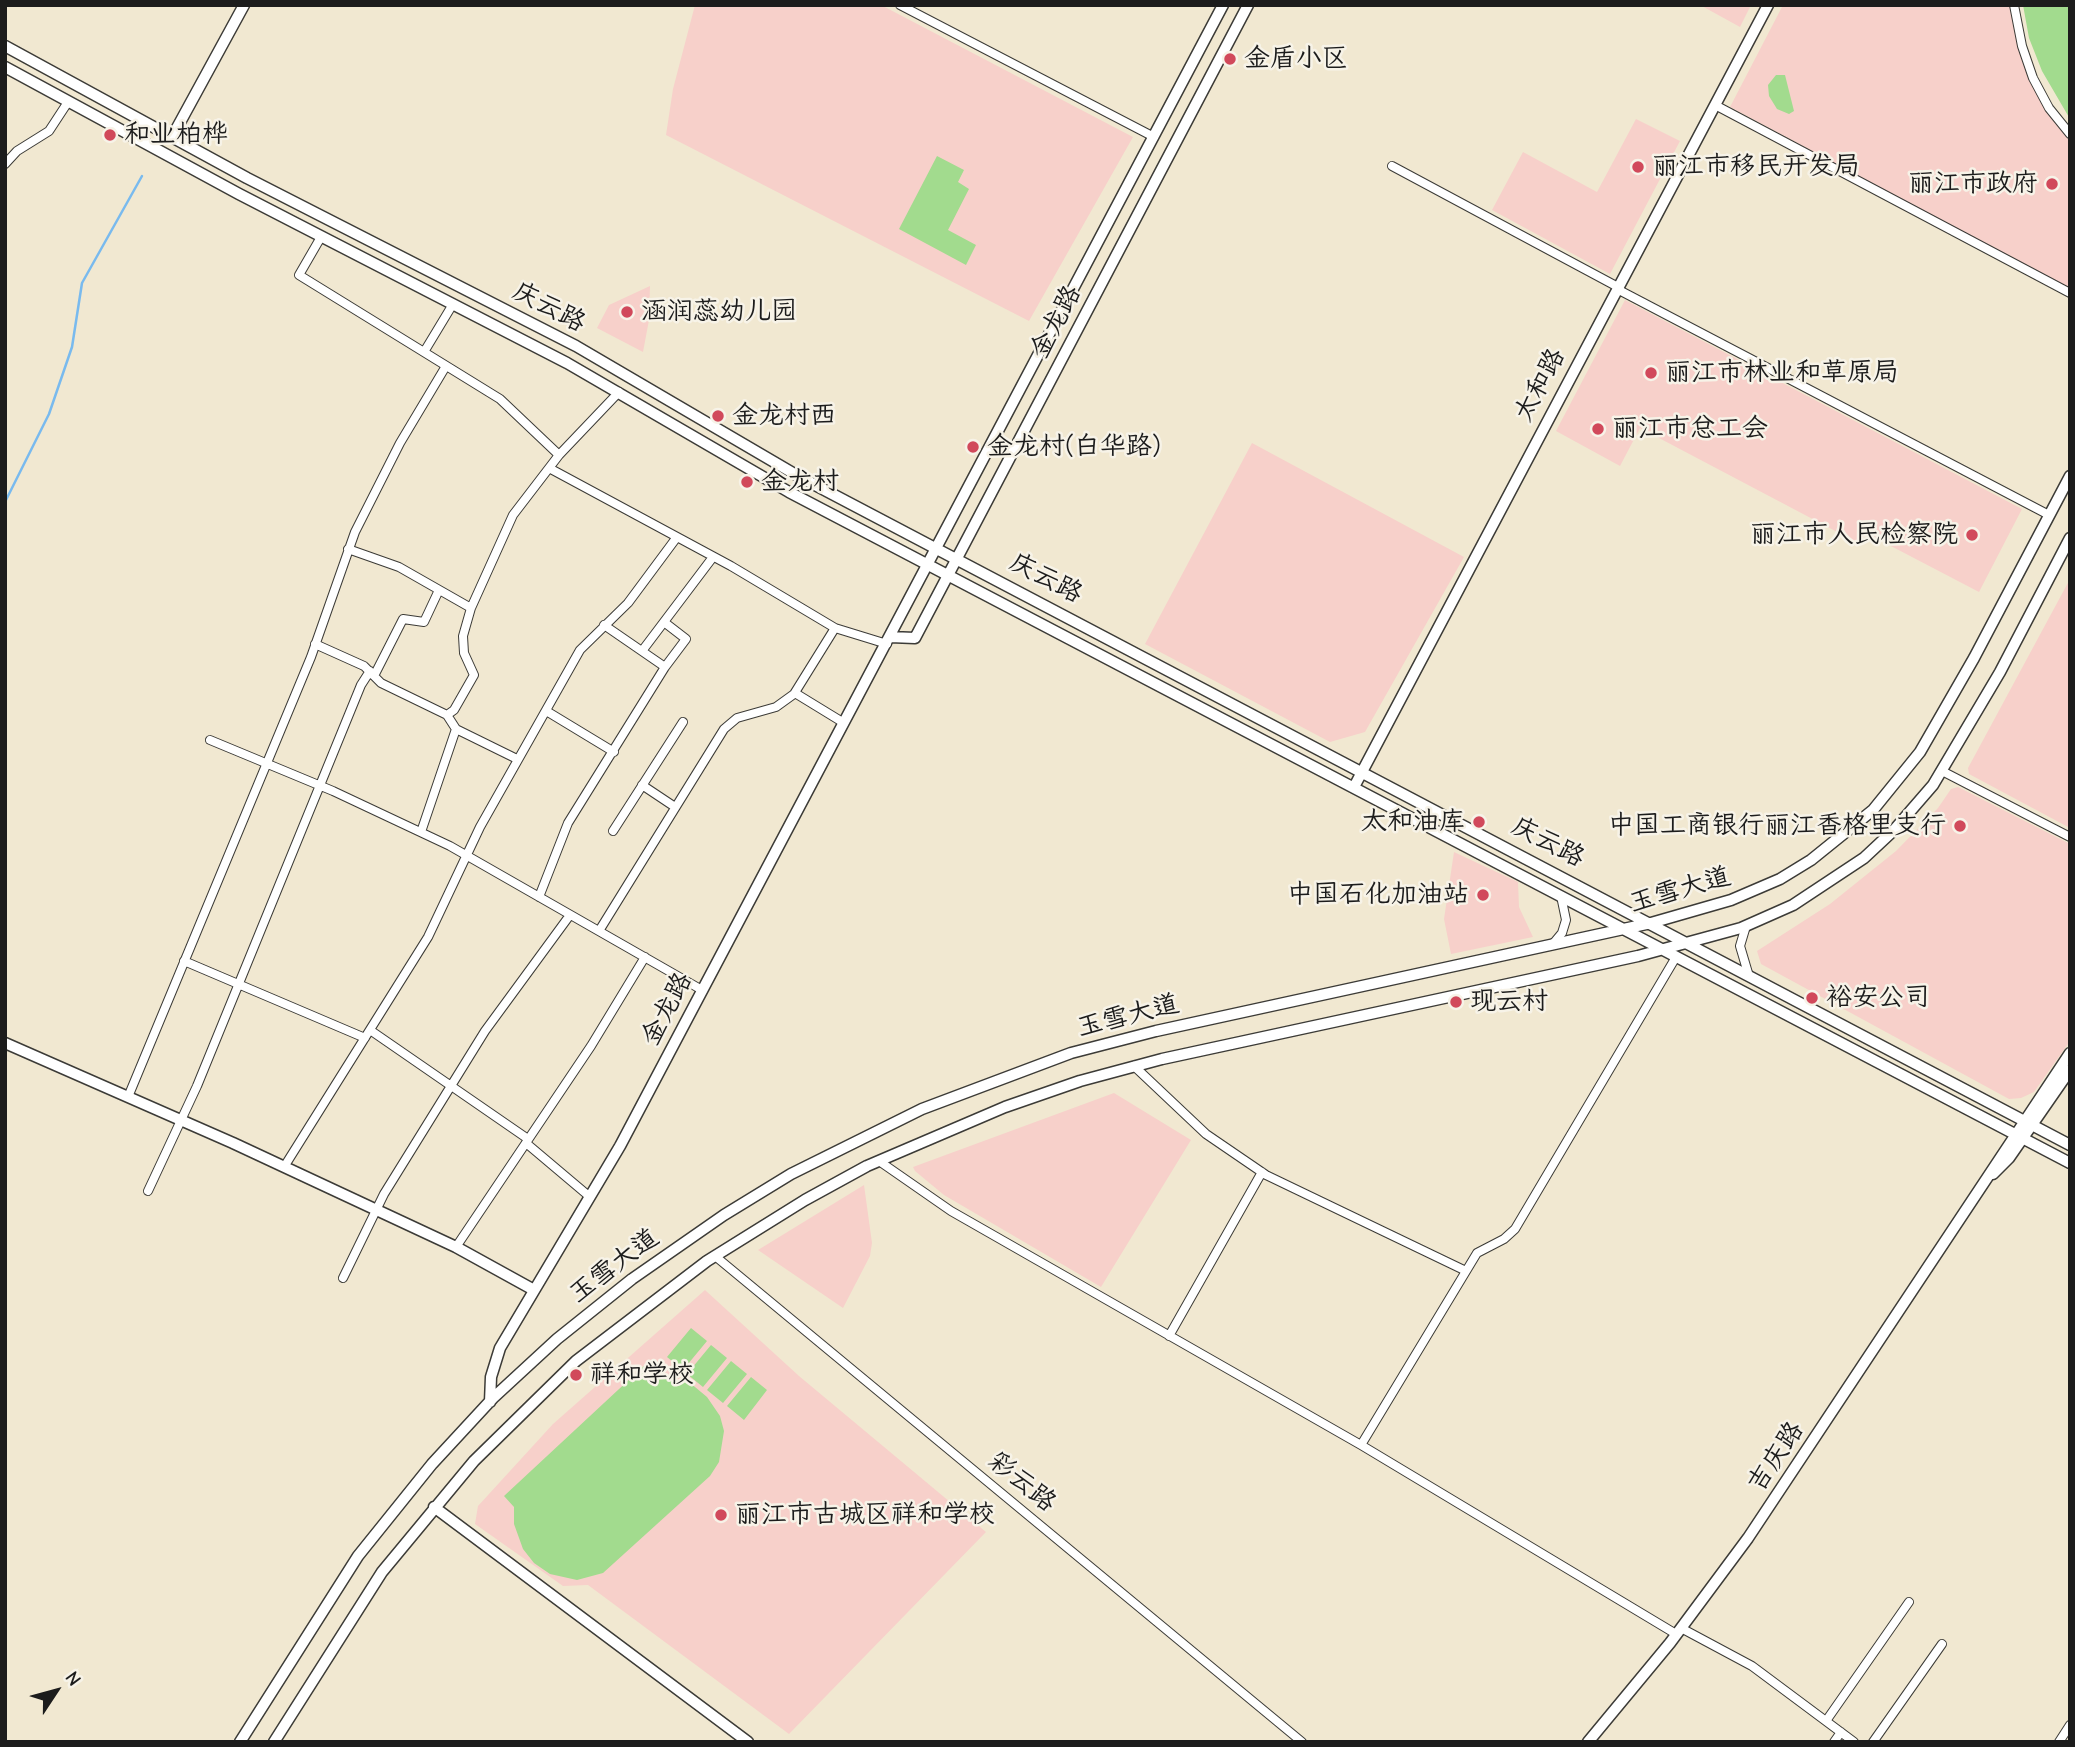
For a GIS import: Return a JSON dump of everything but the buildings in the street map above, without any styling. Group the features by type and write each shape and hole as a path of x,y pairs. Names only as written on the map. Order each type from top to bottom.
{"main road":[{"path":"172,137 244,5"},
{"name":"金龙路","path":"489,1402 491,1377 500,1348 590,1197 702,990 1223,5"},
{"name":"金龙路","path":"888,640 915,638 1248,5"},
{"name":"太和路","path":"1354,787 1768,5"},
{"name":"庆云路","path":"5,46 371,243 554,334 798,476 938,547 2070,1144"},
{"name":"庆云路","path":"5,67 321,237 619,392 789,492 2070,1163"},
{"name":"玉雪大道","path":"240,1742 358,1556 432,1464 489,1402 580,1320 691,1237 812,1163 922,1109 1032,1066 1127,1038 1651,923 1731,900 1780,879 1829,848 1873,810 1898,782 1930,736 2070,475"},
{"name":"玉雪大道","path":"274,1742 382,1572 434,1507 514,1419 561,1374 639,1310 715,1256 805,1199 879,1161 1005,1107 1135,1066 1663,950 1746,926 1793,905 1846,872 1894,830 1942,771 2000,672 2070,539"},
{"path":"5,1043 181,1120 456,1247 534,1290"},
{"name":"吉庆路","path":"2028,1122 2070,1053"},
{"name":"吉庆路","path":"1588,1742 1678,1631 1786,1484 1984,1184 2028,1122 2070,1070"},
{"path":"434,1507 748,1742"}],"street":[{"path":"900,5 1154,137"},
{"path":"2014,5 2018,31 2033,78 2049,108 2070,134"},
{"path":"5,164 17,151 49,131 68,102"},
{"path":"1715,105 2070,293"},
{"path":"1392,166 1617,288 2049,515"},
{"path":"321,237 299,275 500,399 559,455"},
{"path":"424,352 453,304"},
{"path":"128,1097 315,644 348,549 389,463 446,366"},
{"path":"447,715 454,710 474,676 463,642 471,608 513,515 559,455 619,392"},
{"path":"549,468 713,557 835,628 888,640"},
{"path":"284,1167 428,937 466,855 517,759 548,712 580,650 628,603 677,537"},
{"path":"348,549 399,567 471,608"},
{"path":"642,651 713,557"},
{"path":"148,1191 240,985 361,685 372,674 403,619 424,622 439,590"},
{"path":"539,897 568,823 665,667 686,639 664,622"},
{"path":"604,625 665,667"},
{"path":"599,931 728,724 737,718 776,707 795,693 835,628"},
{"path":"315,644 372,674 380,682 447,715 456,729 517,759"},
{"path":"795,693 844,723"},
{"path":"548,712 614,752"},
{"path":"613,831 683,722"},
{"path":"421,832 456,729"},
{"path":"210,740 421,832 702,990"},
{"path":"1942,771 2070,837"},
{"path":"642,785 676,807"},
{"path":"1549,947 1564,927 1566,908 1561,896"},
{"path":"343,1278 376,1210 485,1031 570,915"},
{"path":"1746,926 1740,946 1748,973"},
{"path":"456,1247 645,957"},
{"path":"1361,1445 1477,1253 1504,1239 1515,1229 1676,957"},
{"path":"184,961 367,1034 451,1086 527,1141 590,1197"},
{"path":"1135,1066 1206,1135 1262,1172 1466,1271"},
{"path":"879,1161 951,1211 1361,1445 1678,1631 1752,1666 1854,1742"},
{"path":"1169,1336 1262,1172"},
{"name":"彩云路","path":"715,1256 1302,1742"},
{"path":"1826,1721 1909,1602"},
{"path":"1873,1742 1942,1644"},
{"path":"2059,1742 2070,1725"},
{"path":"1834,1742 1841,1732"}],"shaded area":[{"path":"695,5 881,5 1133,137 1029,321 666,135 673,89"},
{"path":"1700,5 1751,5 1740,27"},
{"path":"1783,5 2011,5 2015,32 2060,127 2070,139 2070,289 1730,107"},
{"path":"1636,119 1680,141 1610,274 1492,210 1523,152 1597,192"},
{"name":"涵润蕊幼儿园","path":"650,286 649,320 643,352 597,328 609,305"},
{"path":"1625,300 2022,509 1979,592 1866,533 1860,544 1640,428 1620,466 1556,431"},
{"path":"1252,443 1464,557 1365,732 1330,742 1145,644"},
{"path":"2070,579 2070,828 1969,774 1968,768"},
{"path":"1958,787 2070,844 2070,1041 2034,1092 2021,1098 2009,1099 1761,964 1757,951 1830,904 1896,851 1938,808 1951,789"},
{"name":"中国石化加油站","path":"1454,852 1518,882 1519,907 1533,937 1451,954 1444,919"},
{"path":"1114,1093 1191,1140 1101,1287 944,1195 913,1167"},
{"path":"864,1185 872,1243 870,1256 843,1308 758,1250"},
{"name":"丽江市古城区祥和学校","path":"705,1290 799,1376 986,1532 789,1734 588,1585 563,1586 475,1524 478,1506 553,1424"}],"green space":[{"path":"2023,5 2070,5 2070,119 2042,71 2029,38"},
{"path":"1776,75 1785,75 1794,111 1789,114 1777,109 1769,96 1768,85"},
{"path":"937,156 964,170 958,182 969,189 948,230 976,245 966,265 899,229"},
{"path":"691,1328 707,1341 683,1370 667,1357"},
{"path":"711,1345 727,1358 703,1387 687,1374"},
{"path":"731,1361 747,1374 723,1403 707,1390"},
{"path":"647,1363 660,1377 689,1382 707,1397 720,1416 724,1431 719,1462 710,1476 603,1573 577,1580 550,1574 534,1563 523,1549 514,1524 514,1507 504,1496"},
{"path":"751,1377 767,1390 744,1420 727,1406"}],"waterway":[{"path":"5,502 49,414 72,347 82,283 142,176"}],"place":[{"name":"金盾小区","path":"1230,59"},
{"name":"和业柏桦","path":"110,135"},
{"name":"丽江市移民开发局","path":"1638,167"},
{"name":"丽江市政府","path":"2052,184"},
{"name":"涵润蕊幼儿园","path":"627,312"},
{"name":"丽江市林业和草原局","path":"1651,373"},
{"name":"金龙村西","path":"718,416"},
{"name":"丽江市总工会","path":"1598,429"},
{"name":"金龙村(白华路)","path":"973,447"},
{"name":"金龙村","path":"747,482"},
{"name":"丽江市人民检察院","path":"1972,535"},
{"name":"太和油库","path":"1479,822"},
{"name":"中国工商银行丽江香格里支行","path":"1960,826"},
{"name":"中国石化加油站","path":"1483,895"},
{"name":"裕安公司","path":"1812,998"},
{"name":"现云村","path":"1456,1002"},
{"name":"祥和学校","path":"576,1375"},
{"name":"丽江市古城区祥和学校","path":"721,1515"}]}
